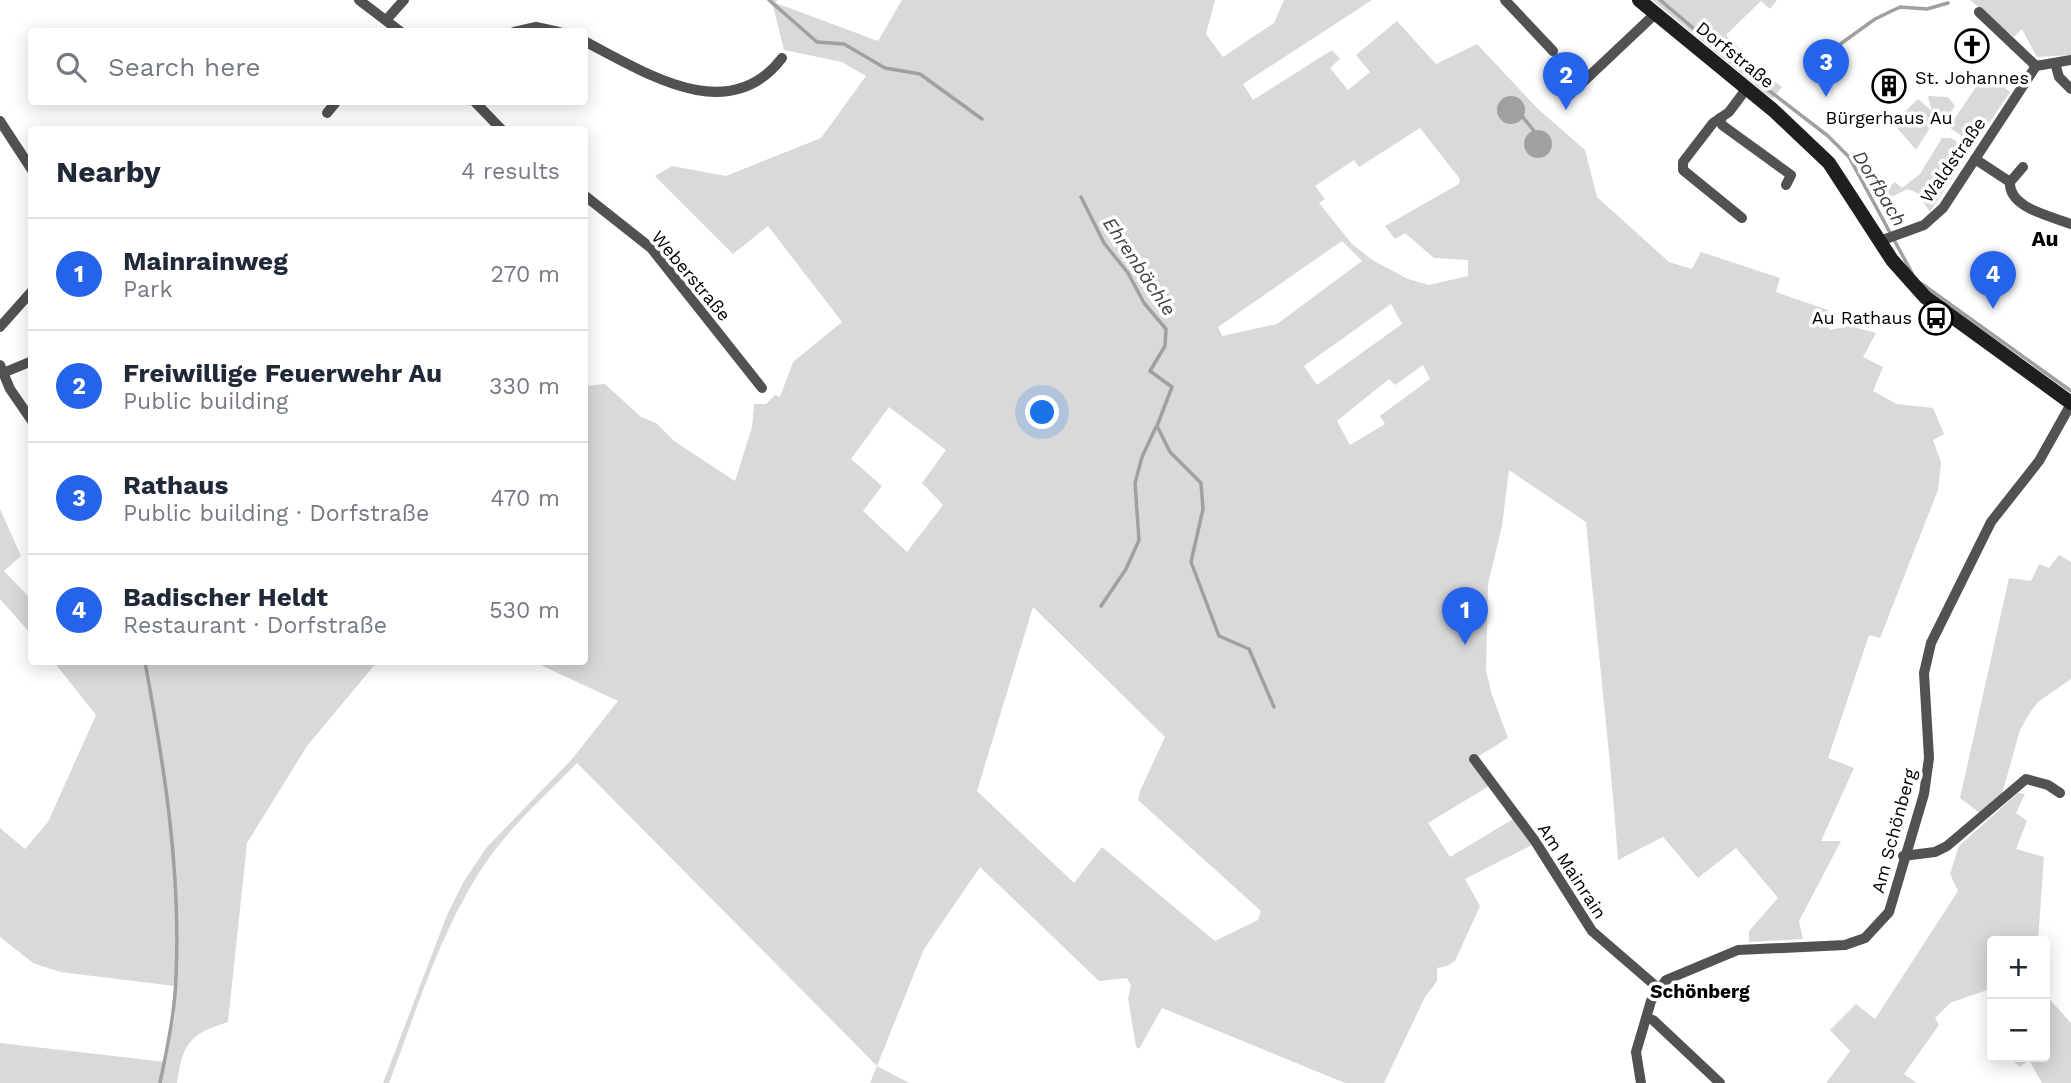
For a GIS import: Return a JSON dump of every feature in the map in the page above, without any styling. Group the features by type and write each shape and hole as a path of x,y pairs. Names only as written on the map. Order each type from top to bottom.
{"main road":[{"name":"Dorfstraße","path":"1639,0 1747,88 1829,163 1904,275 1925,297 2071,403"}],"street":[{"path":"359,0 397,28"},
{"path":"387,19 404,0"},
{"path":"1505,0 1553,51"},
{"path":"1979,12 2036,66 2071,60"},
{"path":"1566,98 1655,14"},
{"path":"588,43 665,80 708,94 748,88 770,75 782,58"},
{"path":"2055,63 2059,77 2071,89"},
{"name":"Waldstraße","path":"1883,240 1924,225 1942,208 2036,66"},
{"path":"1742,218 1683,170 1683,162 1747,88"},
{"path":"327,113 334,105"},
{"path":"478,105 498,126"},
{"path":"1720,118 1722,125 1791,174 1786,185"},
{"path":"0,121 28,164"},
{"path":"1975,159 2010,182"},
{"path":"2023,167 2010,182 2009,192 2014,201 2071,224"},
{"name":"Weberstraße","path":"588,198 651,248 762,388"},
{"path":"0,327 28,296"},
{"path":"28,362 1,369 28,414"},
{"name":"Am Schönberg","path":"1658,988 1683,971 1738,950 1834,946 1866,938 1889,912 1903,856 1924,794 1929,758 1924,673 1931,643 1991,522 2039,461 2071,403"},
{"name":"Am Mainrain","path":"1474,759 1535,841 1592,931 1658,988"},
{"path":"1903,856 1928,854 1947,846 2026,779 2048,785 2060,793"},
{"path":"1641,1083 1635,1059 1646,1018 1658,988"},
{"path":"1646,1018 1653,1020 1720,1083"}],"shaded area":[{"path":"766,0 777,0 776,3 878,41 902,0 1215,0 1206,34 1223,57 1274,23 1284,0 1372,0 1243,84 1253,100 1332,50 1340,59 1330,68 1348,90 1370,72 1356,55 1397,21 1436,64 1477,44 1538,109 1585,150 1597,197 1669,262 1692,269 1701,252 1780,278 1776,292 1828,310 1829,330 1850,326 1876,333 1863,357 1883,367 1873,391 1897,404 1933,408 1944,434 1933,440 1941,462 1938,490 1880,638 1869,635 1828,758 1854,768 1821,841 1841,841 1799,921 1803,939 1749,942 1749,931 1778,898 1736,848 1698,878 1663,837 1618,860 1586,522 1509,470 1502,526 1488,584 1486,670 1508,738 1474,759 1489,786 1428,823 1450,857 1513,819 1532,845 1465,879 1480,906 1455,961 1437,968 1437,981 1425,997 1384,1083 1345,1083 1162,1008 1139,1049 1136,1047 1128,998 1131,986 1127,978 1099,981 980,867 924,949 877,1066 577,763 509,833 472,884 432,967 389,1083 383,1083 447,915 464,881 487,847 572,759 618,701 540,665 588,665 588,386 605,384 641,417 656,423 674,441 735,481 752,427 754,404 766,404 775,395 780,397 793,362 842,322 768,226 733,254 655,176 672,166 726,176 821,138 866,76 842,62 784,50 772,2","holes":["1420,128 1460,179 1459,184 1385,226 1395,239 1405,233 1434,258 1468,260 1468,276 1429,285 1408,279 1374,261 1352,244 1319,203 1325,199 1315,186 1354,160 1359,167","1342,241 1362,261 1277,324 1222,336 1218,327","1391,304 1402,324 1317,385 1304,366","1423,365 1430,379 1380,416 1385,424 1350,445 1337,421 1389,379 1395,385","889,407 946,450 922,483 943,505 907,552 863,511 882,486 851,459","1033,607 1165,737 1138,800 1261,911 1258,920 1215,941 1102,847 1074,883 977,791"]},
{"path":"1652,0 1777,0 1770,9 1761,1 1726,35 1753,65 1782,87 1772,99"},
{"path":"1970,0 2071,0 2071,55 2037,57 2022,29 2014,37"},
{"path":"1986,72 2010,92 1974,145 1949,127"},
{"path":"1511,96 1521,100 1525,110 1521,120 1511,124 1501,120 1497,110 1501,100"},
{"path":"1928,96 1948,97 1955,106 1944,123 1936,118 1916,150 1893,123 1918,99 1932,111"},
{"path":"1538,130 1548,134 1552,144 1548,154 1538,158 1528,154 1524,144 1528,134"},
{"path":"1942,138 1951,138 1970,151 1930,212 1917,193 1908,189 1889,198 1875,175 1878,173 1889,187 1895,182 1902,188 1920,174"},
{"path":"0,509 21,556 4,571 28,596 28,631 0,599"},
{"path":"2059,555 2071,562 2071,679 2038,702 2029,714 2020,730 2002,794 1981,814 1960,798 2009,578 2031,581 2039,564 2049,568"},
{"path":"56,665 374,665 307,746 247,843 228,1022 205,1031 190,1042 182,1058 177,1083 0,1083 0,1043 166,1062 175,1014 175,986 60,972 33,963 0,937 0,828 25,849 48,822 96,715"},
{"path":"2018,793 2025,794 2016,813 2027,821 2016,849 2044,857 2038,936 1987,936 1987,990 1950,1003 1935,1018 1939,1025 1904,1074 1917,1083 1826,1083 1850,1051 1830,1030 1856,1004 1875,1019 1958,891 1950,874 1959,846"},
{"path":"2050,1000 2071,1023 2071,1083 2042,1083 2030,1062 2050,1062"},
{"path":"2014,1062 2026,1062 2020,1067"},
{"path":"877,1066 909,1083 870,1083"}],"waterway":[{"name":"Ehrenbächle","path":"769,0 817,42 844,44 885,68 920,74 982,119"},
{"name":"Dorfbach","path":"1660,0 1745,72 1828,136 1849,157 1912,273"},
{"path":"1824,61 1839,45 1875,19 1900,7 1927,9 1948,3"},
{"path":"1522,116 1534,131"},
{"name":"Ehrenbächle","path":"1081,197 1104,243 1128,273 1144,303 1166,329 1165,346 1150,371 1172,387 1157,426 1170,452 1201,483 1203,509 1191,562 1219,636 1249,649 1274,707"},
{"name":"Dorfbach","path":"1922,284 2071,391"},
{"path":"1101,606 1126,569 1139,540 1135,483 1142,457 1156,427"},
{"path":"146,665 159,740 176,897 175,990 160,1083"}],"place":[{"name":"St. Johannes","path":"1972,46"},
{"name":"Bürgerhaus Au","path":"1889,86"},
{"name":"Rathaus","path":"1826,97"},
{"name":"Freiwillige Feuerwehr Au","path":"1566,110"},
{"name":"Badischer Heldt","path":"1993,309"},
{"name":"Au Rathaus","path":"1936,318"},
{"name":"Mainrainweg","path":"1465,645"}],"district":[{"name":"Au","path":"2045,239"},
{"name":"Schönberg","path":"1700,991"}]}
